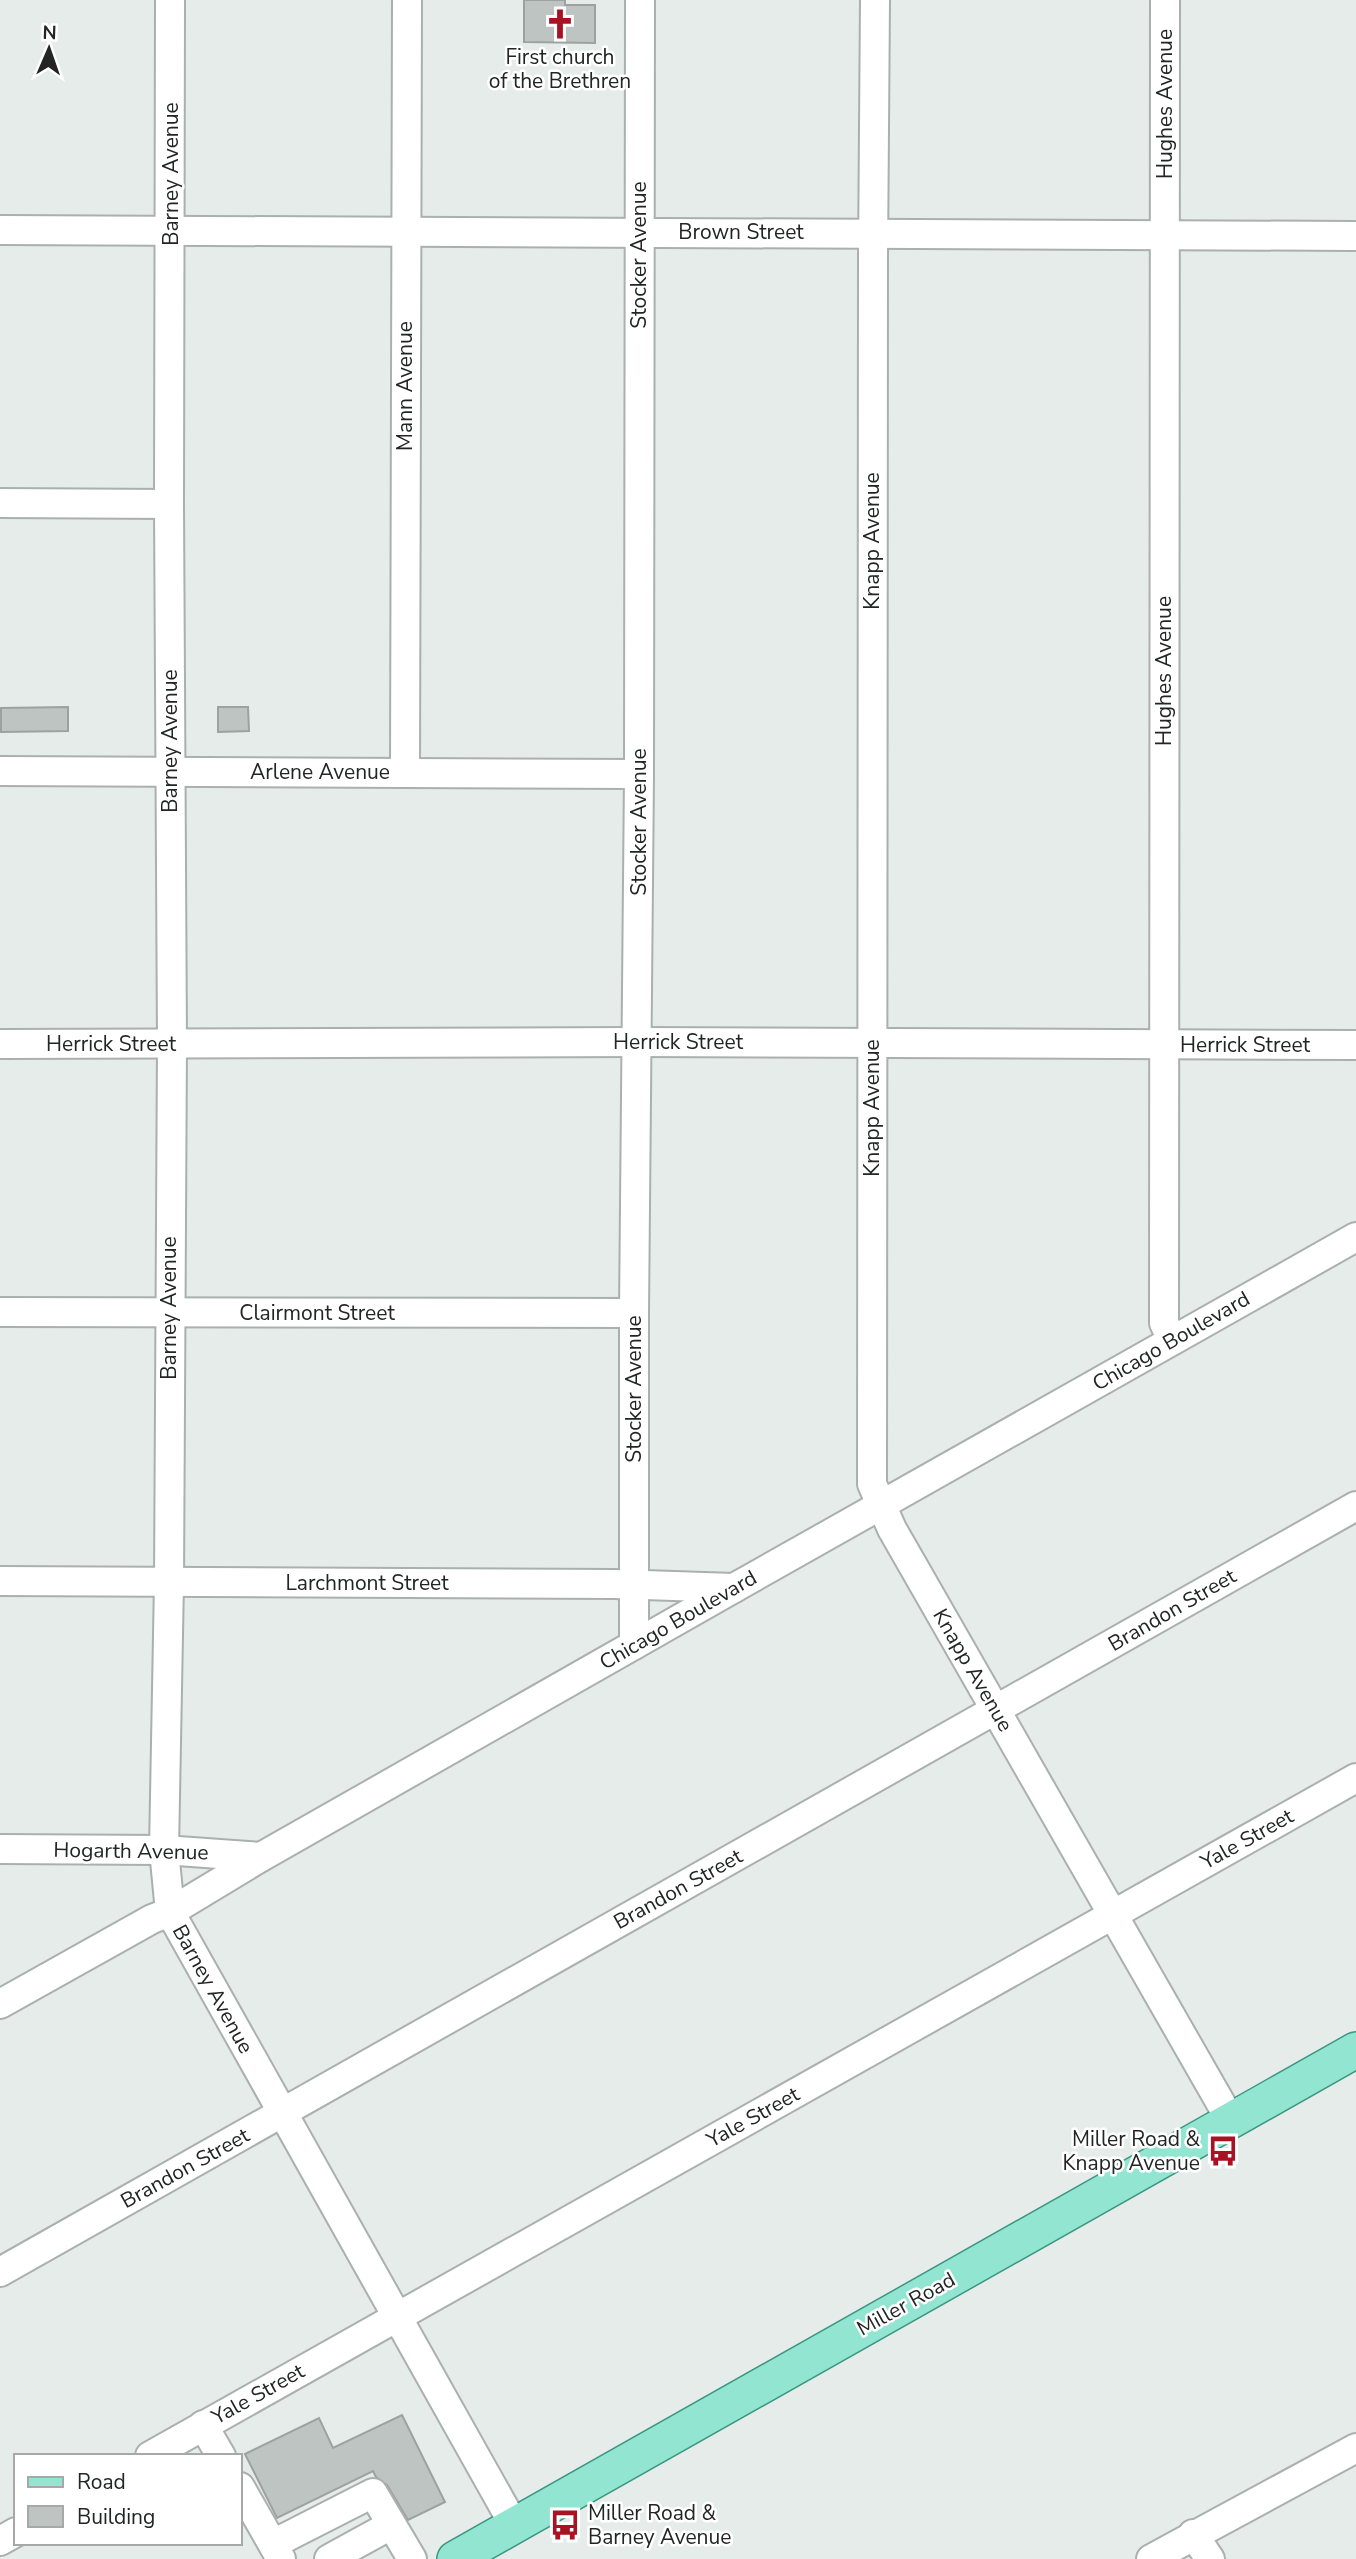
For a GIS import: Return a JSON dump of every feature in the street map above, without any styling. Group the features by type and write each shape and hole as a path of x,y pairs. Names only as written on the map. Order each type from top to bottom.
{"main road":[{"name":"Miller Road","path":"455,2559 1356,2050"}],"street":[{"name":"Barney Avenue","path":"170,0 172,1044 169,1582 164,1850 170,1912 514,2525"},
{"name":"Mann Avenue","path":"405,772 407,0"},
{"name":"Stocker Avenue","path":"634,1645 640,0"},
{"name":"Knapp Avenue","path":"875,0 872,1485 880,1506 1231,2121"},
{"name":"Hughes Avenue","path":"1165,0 1164,1322 1172,1340"},
{"name":"Brown Street","path":"0,230 1356,236"},
{"path":"0,503 169,504"},
{"name":"Arlene Avenue","path":"0,771 639,774"},
{"name":"Herrick Street","path":"0,1044 637,1042 1356,1045"},
{"name":"Chicago Boulevard","path":"0,2004 152,1919 170,1912 261,1857 1356,1237"},
{"name":"Clairmont Street","path":"0,1312 634,1313"},
{"name":"Brandon Street","path":"0,2272 1356,1506"},
{"name":"Larchmont Street","path":"0,1581 734,1588"},
{"name":"Yale Street","path":"153,2454 1356,1778"},
{"name":"Hogarth Avenue","path":"0,1849 164,1850 261,1857"},
{"path":"204,2425 220,2454"},
{"path":"1151,2559 1356,2448"},
{"path":"242,2490 277,2551 373,2493 412,2559"},
{"path":"329,2559 391,2525"},
{"path":"1193,2534 1210,2559"}],"building":[{"name":"First church of the Brethren","path":"524,0 565,0 565,5 595,5 595,43 524,42"},
{"path":"68,707 68,731 1,732 1,708"},
{"path":"218,707 248,707 249,731 218,732"},
{"path":"402,2415 445,2502 408,2520 387,2485 376,2477 373,2471 277,2518 245,2454 319,2418 333,2448"}],"place":[{"name":"First church of the Brethren","path":"560,24"},
{"name":"Miller Road & Knapp Avenue","path":"1223,2151"},
{"name":"Miller Road & Barney Avenue","path":"565,2525"}]}
